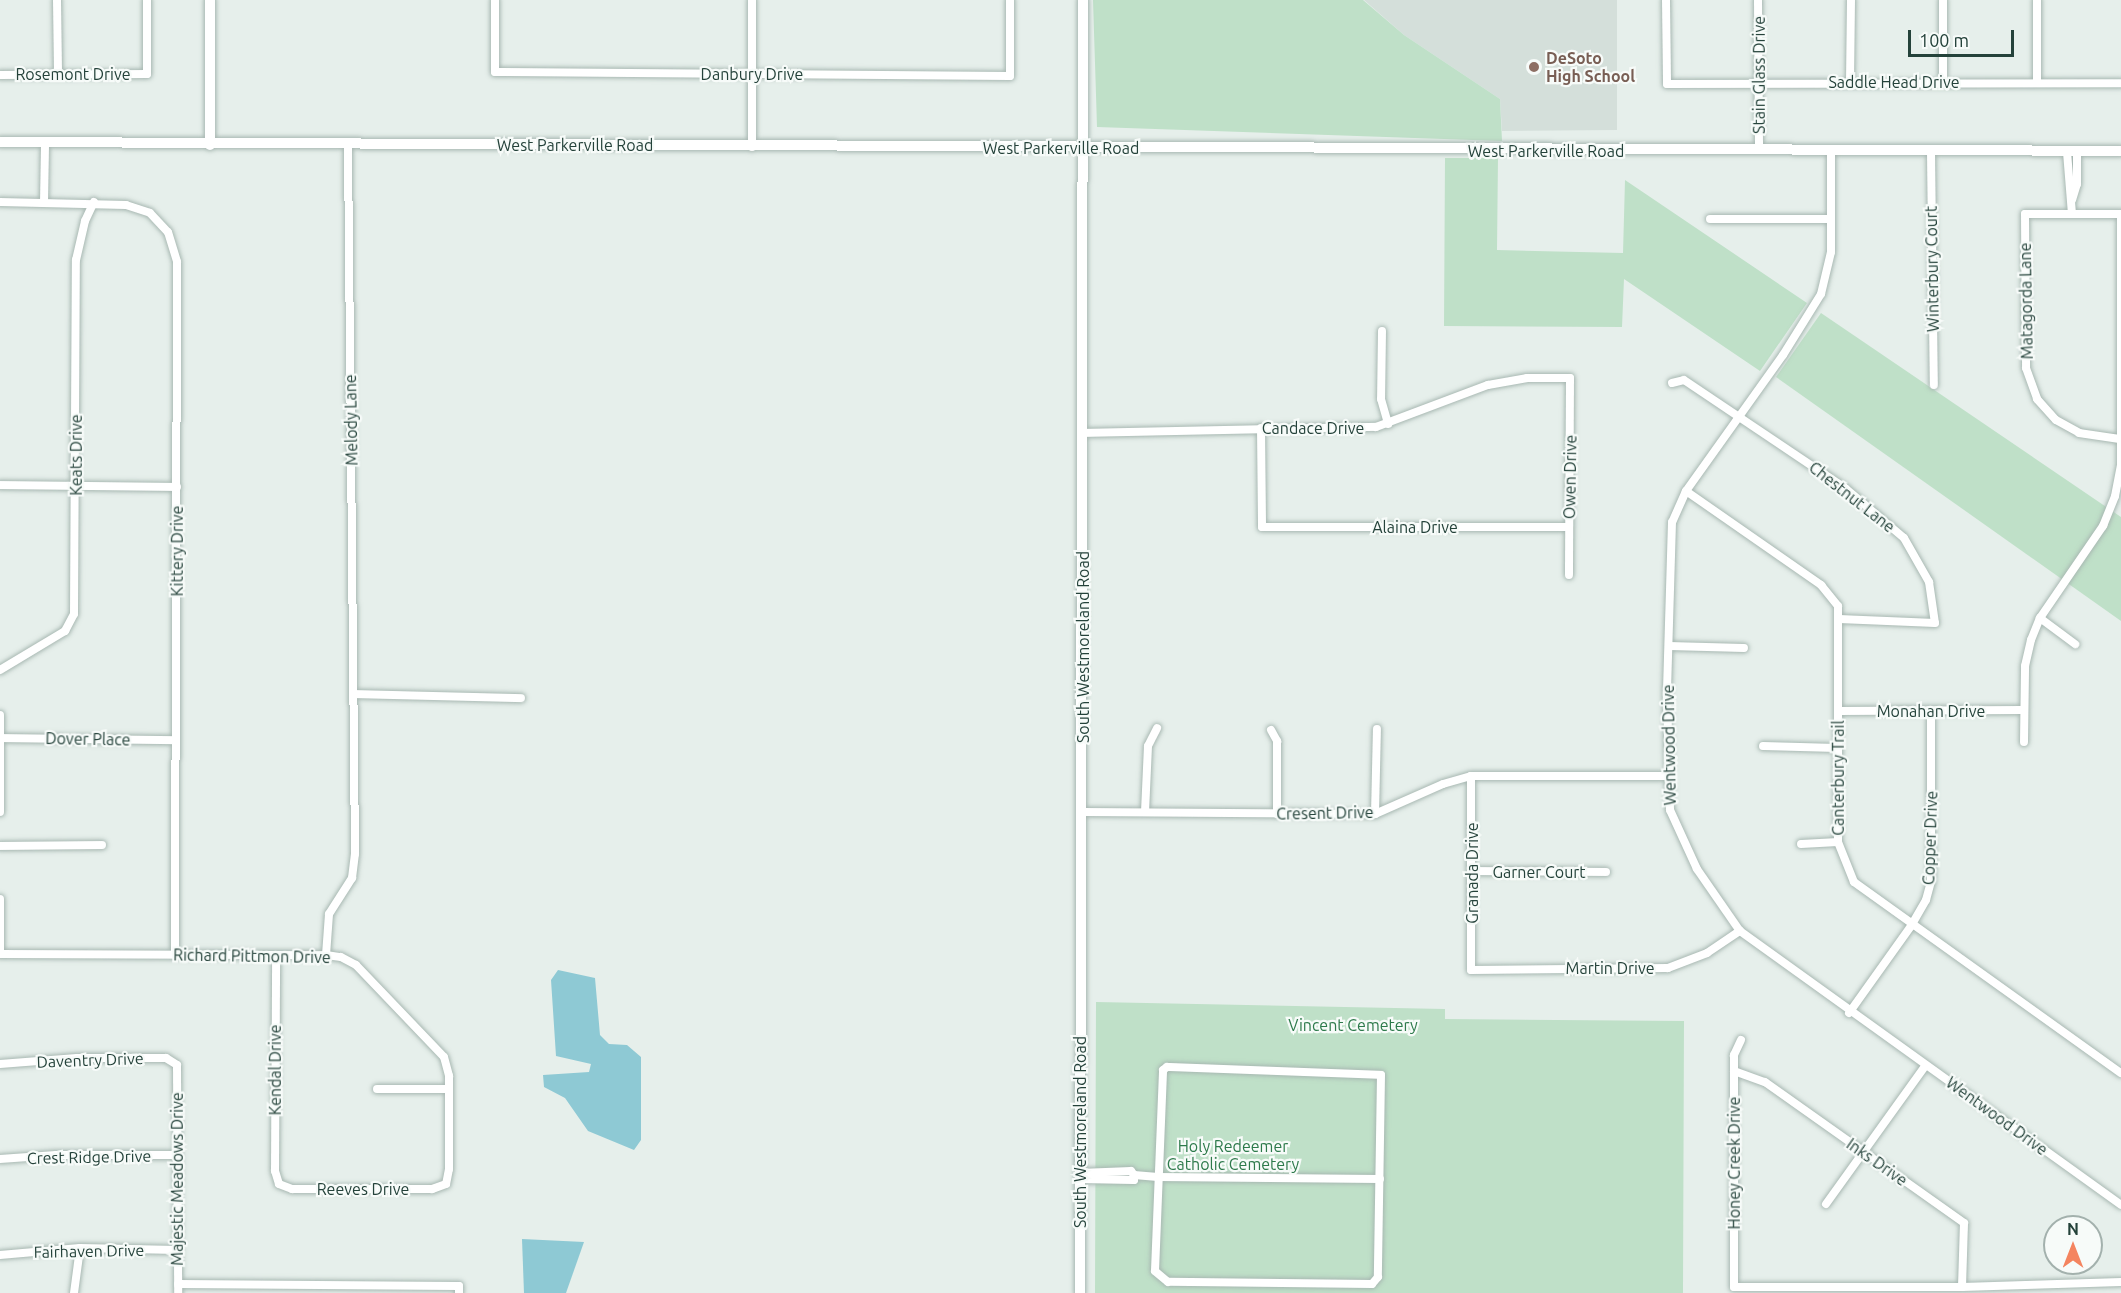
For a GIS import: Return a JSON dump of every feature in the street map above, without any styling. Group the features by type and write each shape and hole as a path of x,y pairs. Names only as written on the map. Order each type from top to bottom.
{"main road":[{"path":"210,0 210,145"},
{"name":"South Westmoreland Road","path":"1080,1293 1084,433 1083,0"},
{"name":"West Parkerville Road","path":"0,142 210,145 1759,150 1931,153 2121,151"}],"street":[{"path":"57,0 57,75"},
{"name":"Rosemont Drive","path":"0,75 147,74 147,0"},
{"name":"Danbury Drive","path":"495,0 495,72 1010,76 1010,0"},
{"path":"752,0 752,147"},
{"name":"Saddle Head Drive","path":"1666,0 1666,84 2121,83"},
{"name":"Stain Glass Drive","path":"1758,0 1759,150"},
{"path":"1850,82 1851,0"},
{"path":"1943,0 1943,82"},
{"path":"2037,0 2037,82"},
{"path":"44,203 45,143"},
{"name":"Melody Lane","path":"326,955 329,915 354,868 356,694 348,145"},
{"name":"Wentwood Drive","path":"1831,152 1831,252 1821,294 1783,356 1737,416 1686,491 1672,522 1668,550 1667,777 1675,826 1697,869 1740,931 1850,1013 2121,1205"},
{"path":"2024,742 2025,666 2040,618 2103,526 2115,496 2120,440 2121,214 2072,214 2072,201 2077,184 2072,152"},
{"name":"Winterbury Court","path":"1931,153 1934,385"},
{"name":"Kittery Drive","path":"0,202 126,204 150,213 168,232 177,262 175,955"},
{"name":"Keats Drive","path":"0,670 72,623 76,486 76,260 85,221 94,202"},
{"name":"Matagorda Lane","path":"2072,214 2025,214 2026,368 2037,399 2056,420 2079,433 2120,440"},
{"path":"1710,219 1832,219"},
{"path":"1382,331 1381,399 1388,424"},
{"name":"Candace Drive","path":"1084,433 1261,428 1361,429 1388,424 1488,384 1527,378 1570,378"},
{"name":"Owen Drive","path":"1569,575 1570,378"},
{"name":"Chestnut Lane","path":"1672,383 1684,380 1884,517 1904,538 1929,582 1935,623 1839,619"},
{"name":"Alaina Drive","path":"1261,428 1262,526 1569,527"},
{"path":"0,485 177,487"},
{"name":"Canterbury Trail","path":"1686,491 1821,585 1838,606 1838,842 1854,882 1911,926 2121,1073"},
{"path":"2040,618 2076,644"},
{"path":"1669,646 1744,648"},
{"path":"356,694 521,698"},
{"name":"Monahan Drive","path":"1838,711 2024,710"},
{"name":"Copper Drive","path":"1850,1013 1911,926 1926,900 1931,881 1931,711"},
{"path":"0,715 0,812"},
{"path":"1145,812 1148,746 1157,728"},
{"path":"1271,729 1277,741 1277,814"},
{"path":"1375,814 1377,729"},
{"name":"Dover Place","path":"0,738 176,740"},
{"path":"1763,746 1837,748"},
{"name":"Cresent Drive","path":"1083,812 1375,814 1443,784 1471,776 1667,777"},
{"name":"Granada Drive","path":"1471,776 1473,871 1471,970"},
{"path":"1801,844 1838,842"},
{"path":"0,846 102,845"},
{"name":"Garner Court","path":"1473,871 1606,872"},
{"path":"0,899 0,954"},
{"name":"Martin Drive","path":"1471,970 1668,968 1707,953 1740,931"},
{"name":"Richard Pittmon Drive","path":"0,954 326,955 341,957 356,965 444,1057 449,1089 449,1169 446,1184"},
{"name":"Kendal Drive","path":"276,955 275,1171 279,1184"},
{"name":"Honey Creek Drive","path":"1742,1040 1734,1055 1734,1287 1962,1287"},
{"name":"Daventry Drive","path":"0,1064 77,1058 166,1058 177,1065"},
{"name":"Majestic Meadows Drive","path":"177,1065 178,1293"},
{"path":"1826,1204 1926,1065"},
{"path":"1167,1067 1381,1075 1377,1156 1380,1179 1378,1277 1372,1284 1168,1282 1155,1271 1163,1071 1167,1067"},
{"name":"Inks Drive","path":"1734,1071 1765,1082 1964,1223 1962,1287"},
{"path":"377,1089 449,1089"},
{"name":"Crest Ridge Drive","path":"0,1159 56,1155 177,1155"},
{"path":"1080,1176 1131,1171 1134,1175 1158,1177 1380,1179"},
{"name":"Reeves Drive","path":"279,1184 292,1189 432,1189 446,1184"},
{"path":"74,1293 80,1248"},
{"name":"Fairhaven Drive","path":"0,1255 80,1248 178,1250"},
{"path":"1962,1287 2121,1282"},
{"path":"178,1284 459,1290"}],"shaded area":[{"name":"DeSoto High School","path":"1364,0 1617,0 1617,130 1502,131 1500,99 1404,35"}],"green space":[{"path":"1093,0 1363,0 1404,35 1500,99 1502,141 1097,127"},
{"path":"1445,158 1498,158 1497,250 1623,253 1625,180 1807,303 1760,371 1624,279 1622,327 1444,326"},
{"path":"1821,313 2121,517 2121,621 1776,377"},
{"name":"Holy Redeemer Catholic Cemetery","path":"1096,1002 1445,1009 1445,1019 1684,1021 1683,1293 1095,1293"}],"water":[{"path":"558,970 595,978 600,1035 609,1044 627,1045 641,1057 641,1140 634,1150 588,1131 565,1098 544,1087 543,1075 589,1072 591,1064 556,1056 551,980"},
{"path":"522,1239 584,1242 566,1293 524,1293"}],"place":[{"name":"DeSoto High School","path":"1534,67"}],"park label":[{"name":"Vincent Cemetery","path":"1353,1025"}]}
